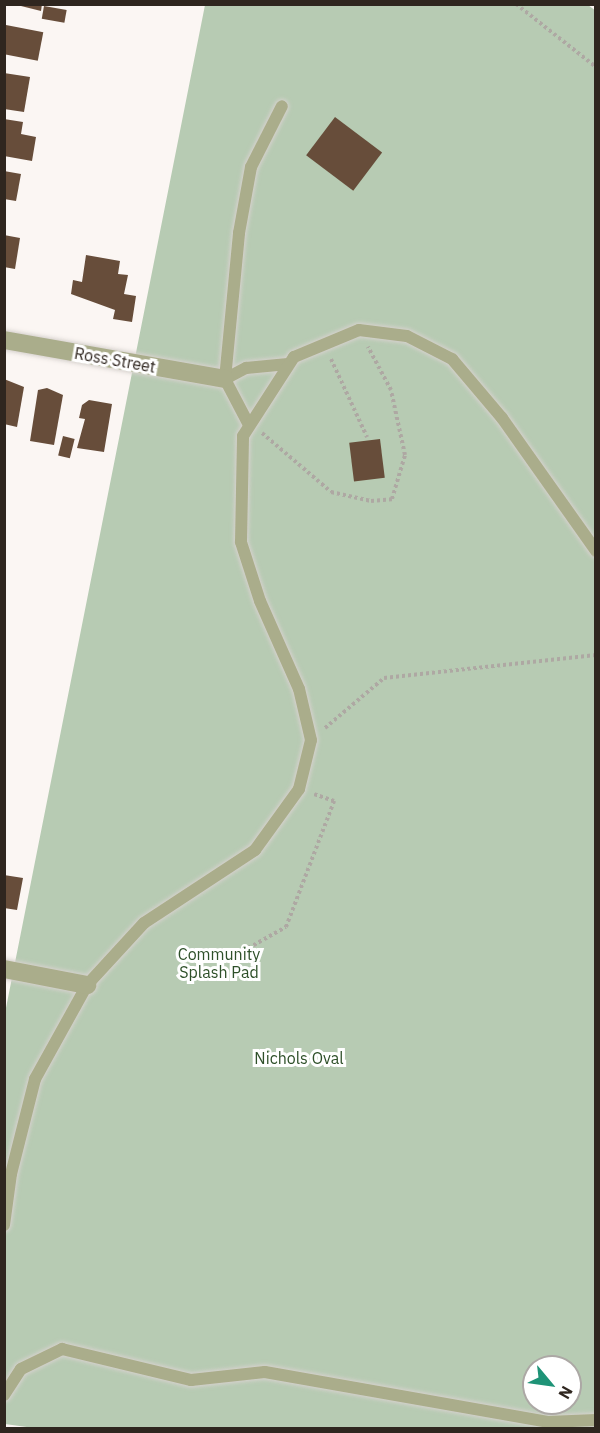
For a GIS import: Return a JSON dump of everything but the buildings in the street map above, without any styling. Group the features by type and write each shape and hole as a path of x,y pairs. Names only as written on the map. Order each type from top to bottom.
{"street":[{"name":"Ross Street","path":"4,340 225,379"},
{"path":"4,969 87,985"}],"lane":[{"path":"249,425 225,379 239,233 251,167 282,106"},
{"path":"225,379 246,368 288,364 359,330 406,336 452,359 502,418 596,550"},
{"path":"4,1225 11,1174 35,1079 87,985 144,923 255,850 299,789 311,740 300,689 260,601 241,542 243,436 288,364"},
{"path":"4,1395 21,1369 62,1349 191,1380 265,1372 548,1422 596,1420"}],"path":[{"path":"516,4 596,67"},
{"path":"249,425 331,492 371,501 392,499 405,455 391,390 359,330"},
{"path":"325,345 367,437"},
{"path":"311,740 384,678 596,655"},
{"path":"243,951 286,927 334,801 299,789"}],"green space":[{"name":"Nichols Oval","path":"205,5 588,5 596,11 595,1428 34,1428 5,1424 5,1013"}],"park label":[{"name":"Community Splash Pad","path":"219,963"}]}
